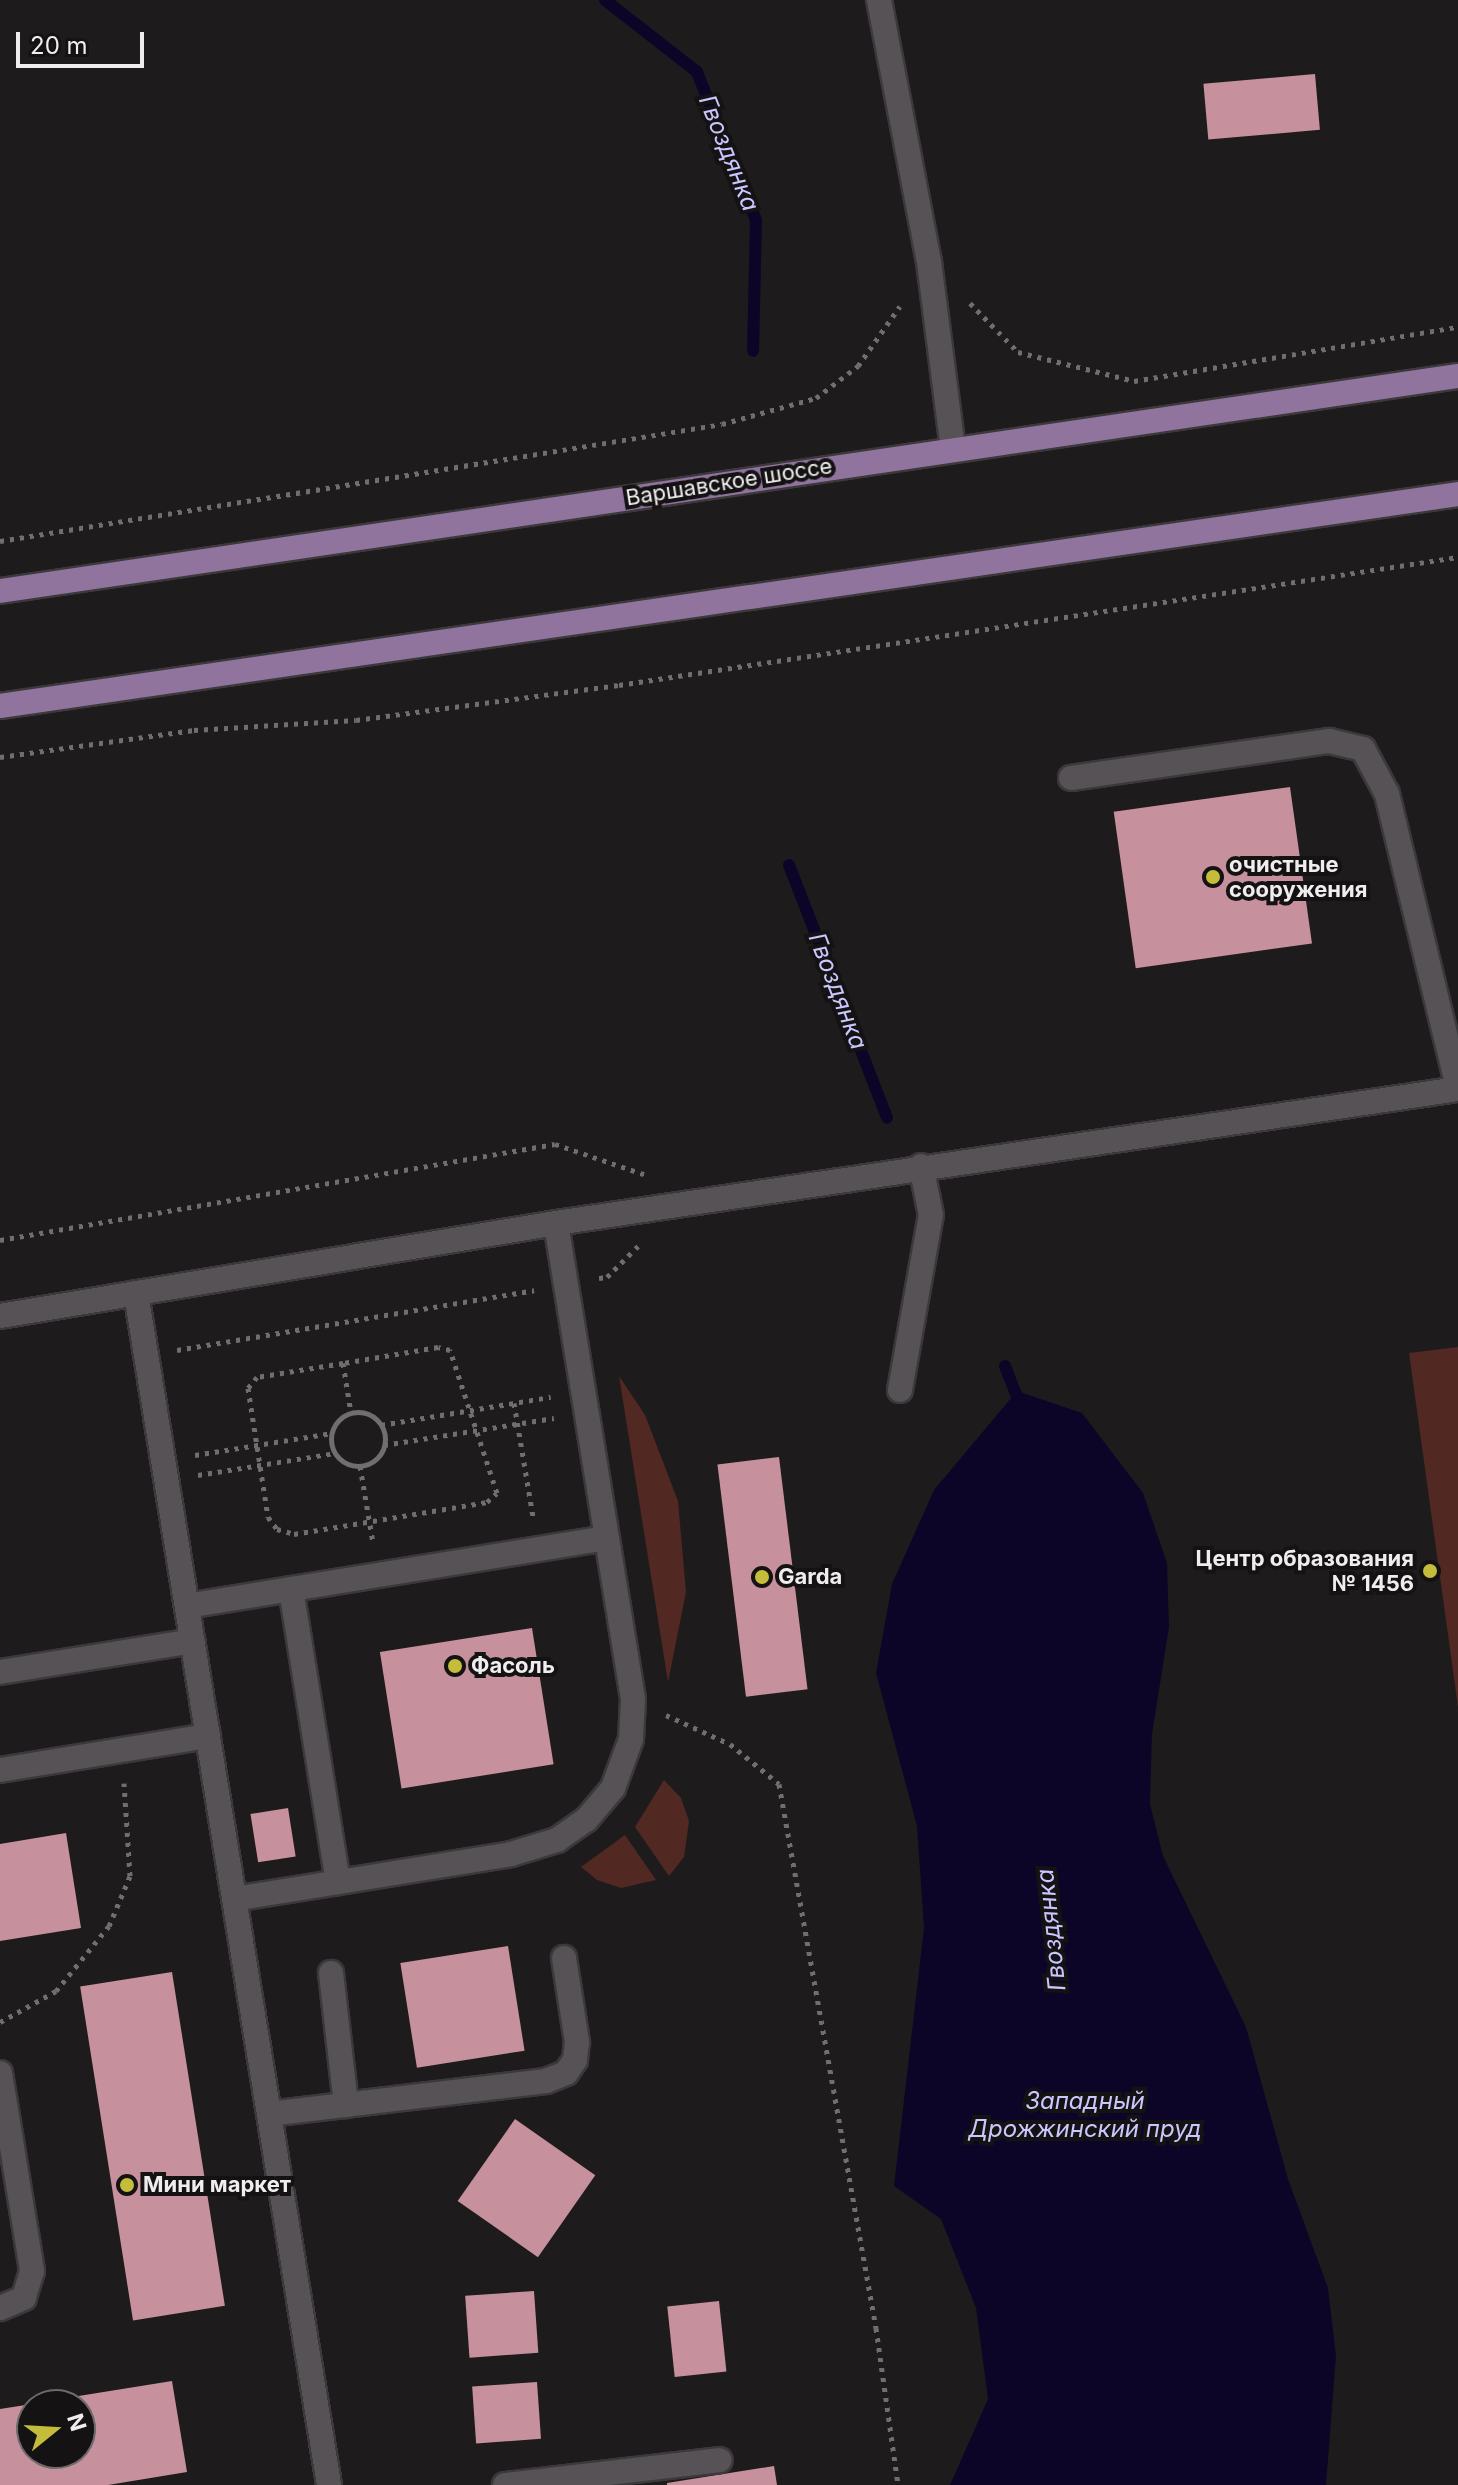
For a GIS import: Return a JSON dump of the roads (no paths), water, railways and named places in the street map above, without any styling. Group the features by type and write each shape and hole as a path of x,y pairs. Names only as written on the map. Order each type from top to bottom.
{"main road":[{"name":"Варшавское шоссе","path":"0,591 1458,376"},
{"path":"0,706 1458,494"}],"street":[{"path":"879,0 929,262 953,449"},
{"path":"0,1316 556,1223 1458,1088 1387,794 1363,749 1329,741 1071,778"},
{"path":"900,1390 931,1215 921,1166"},
{"path":"234,1899 511,1854 557,1840 586,1820 613,1788 631,1739 633,1699 556,1223"},
{"path":"136,1293 329,2485"},
{"path":"187,1606 607,1538"},
{"path":"291,1589 338,1882"},
{"path":"0,1672 193,1641"},
{"path":"0,1770 208,1736"},
{"path":"269,2114 546,2081 566,2073 575,2060 577,2042 564,1958"},
{"path":"331,1973 346,2105"},
{"path":"0,2073 32,2271 24,2298 0,2308"},
{"path":"505,2485 720,2460"}],"water":[{"name":"Западный Дрожжинский пруд","path":"1017,1391 1082,1413 1143,1493 1167,1563 1169,1627 1152,1734 1150,1804 1163,1856 1246,2027 1288,2179 1328,2288 1336,2356 1326,2485 950,2485 988,2399 976,2308 941,2219 894,2186 924,1928 917,1826 876,1673 892,1584 934,1490"}],"waterway":[{"name":"Гвоздянка","path":"605,0 697,72 756,220 753,351"},
{"name":"Гвоздянка","path":"789,865 887,1118"},
{"name":"Гвоздянка","path":"1005,1366 1021,1407"}],"place":[{"name":"очистные сооружения","path":"1213,877"},
{"name":"Центр образования № 1456","path":"1430,1571"},
{"name":"Garda","path":"762,1577"},
{"name":"Фасоль","path":"455,1666"},
{"name":"Мини маркет","path":"127,2185"}]}
